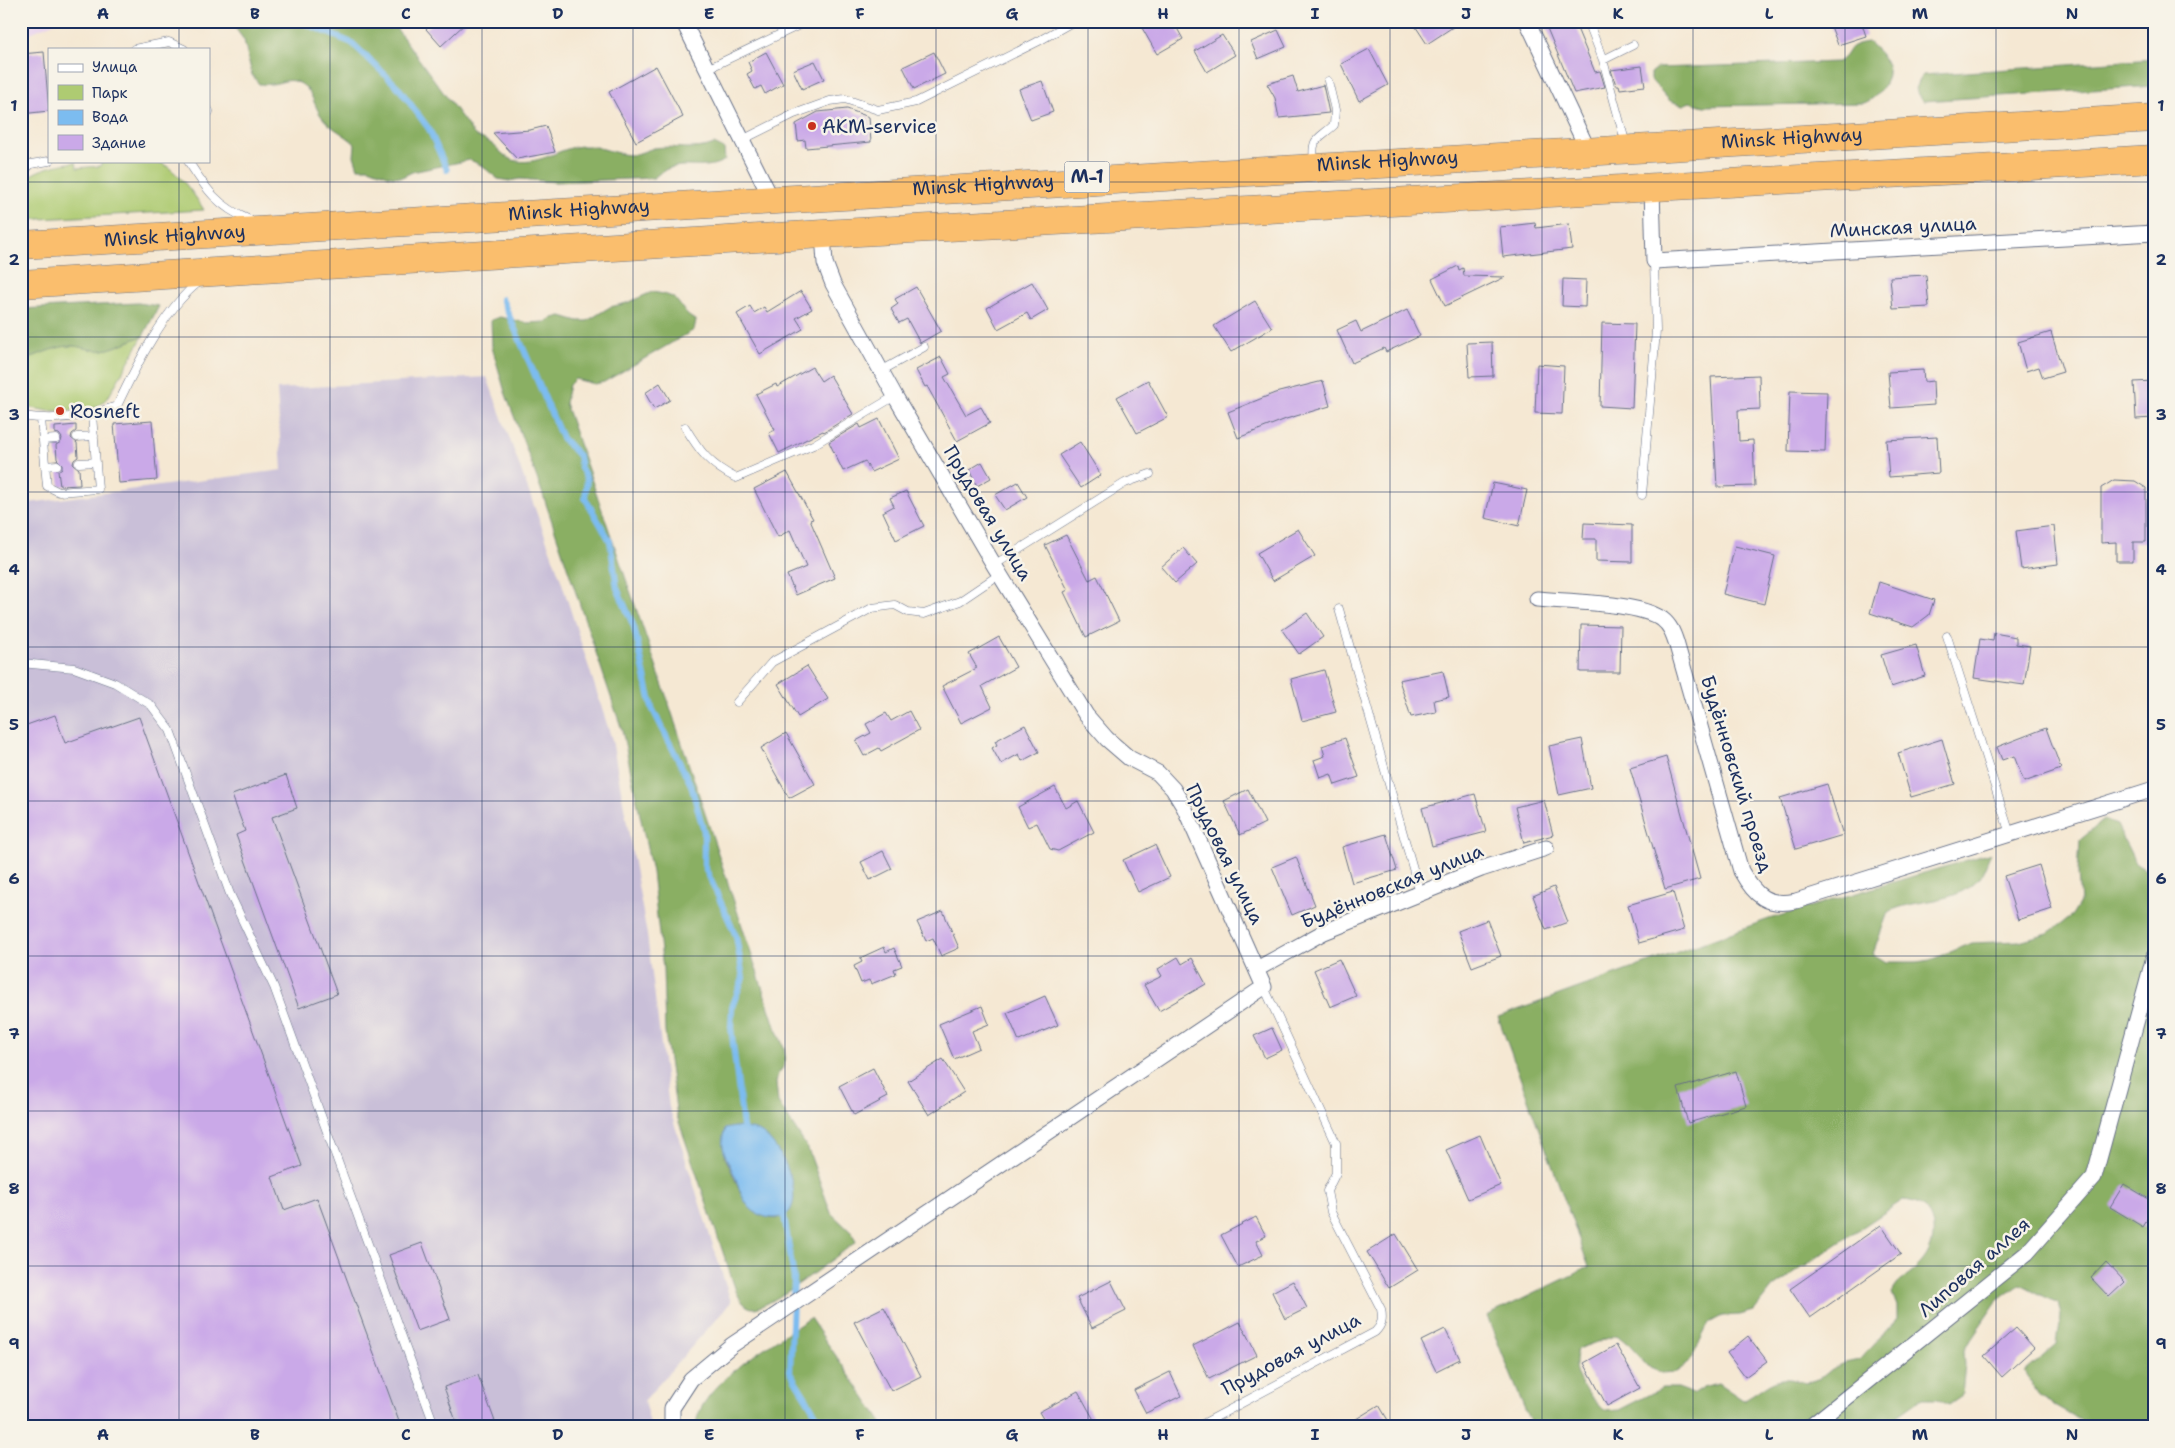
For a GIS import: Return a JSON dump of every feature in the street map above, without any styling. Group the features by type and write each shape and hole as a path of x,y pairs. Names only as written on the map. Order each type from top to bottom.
{"highway":[{"name":"Minsk Highway","path":"21,246 770,196 1586,148 2154,118"},
{"name":"Minsk Highway","path":"21,284 823,234 2154,159"}],"street":[{"path":"683,21 770,196"},
{"path":"1527,21 1586,148"},
{"path":"1652,188 1654,261"},
{"name":"Минская улица","path":"1654,261 2154,233"},
{"name":"Прудовая улица","path":"823,234 825,263 833,284 895,396 997,570 1086,715 1107,739 1129,758 1158,774 1173,789 1184,807 1264,988"},
{"name":"Будённовский проезд","path":"1537,599 1633,608 1662,619 1670,628 1676,642 1741,871 1750,887 1764,900 1781,904 1796,901 2154,789"},
{"name":"Будённовская улица","path":"1257,969 1324,932 1481,868 1546,848"},
{"name":"Липовая аллея","path":"1810,1427 2027,1253 2094,1177 2154,957"},
{"path":"672,1427 672,1408 691,1379 732,1345 1264,988"}],"lane":[{"path":"707,69 808,21"},
{"path":"742,140 794,114 830,100 845,99 878,110 916,102 1037,42 1074,21"},
{"path":"1588,21 1603,60 1626,146"},
{"path":"139,48 169,42 182,48"},
{"path":"1603,60 1633,45"},
{"path":"1314,164 1312,147 1316,138 1334,125 1335,110 1328,81"},
{"path":"21,174 31,164 48,161"},
{"path":"189,162 212,196 231,212 259,224 288,228"},
{"path":"1642,495 1656,331 1654,261"},
{"path":"21,416 41,419 92,415 117,406 172,308 188,290 206,277 228,270"},
{"path":"881,371 924,347"},
{"path":"685,428 700,452 718,469 736,478 813,445 895,396"},
{"path":"41,419 47,486 60,492 89,490 98,489 92,415"},
{"path":"77,437 94,436"},
{"path":"43,440 56,439"},
{"path":"79,463 96,462"},
{"path":"45,466 58,465"},
{"path":"737,702 772,662 872,608 895,605 908,612 924,614 960,601 997,570 1125,483 1150,474"},
{"path":"1340,609 1420,893"},
{"path":"1947,636 2010,834"},
{"path":"21,663 74,668 115,682 151,705 170,730 230,894 274,988 435,1427"},
{"name":"Прудовая улица","path":"1197,1427 1375,1332 1381,1327 1383,1318 1381,1309 1331,1212 1327,1190 1336,1173 1336,1142 1264,988"}],"shaded area":[{"path":"21,21 58,21 21,37"},
{"path":"487,377 560,577 612,740 647,935 669,1107 731,1302 644,1401 651,1427 21,1427 21,504 282,470 277,389"}],"green space":[{"path":"230,21 391,21 473,133 493,144 512,160 526,162 566,149 583,146 632,155 654,148 699,148 714,144 724,149 725,160 707,166 671,168 654,178 555,182 498,179 481,165 470,160 412,172 402,177 390,176 369,168 358,168 354,156 355,144 322,117 309,91 305,87 294,81 259,84 252,75 244,40"},
{"path":"1868,42 1884,60 1888,69 1888,75 1879,92 1864,103 1704,106 1690,102 1683,105 1670,101 1651,80 1651,72 1657,68 1838,62 1851,47"},
{"path":"2154,59 2154,86 1923,101 1916,88 1923,75"},
{"path":"76,162 77,168 101,166 101,162 162,163 183,181 204,210 21,220 21,183 27,178 54,166"},
{"path":"652,292 670,296 676,300 691,318 696,320 694,330 604,382 595,384 575,379 569,385 565,403 664,689 776,1029 784,1047 784,1066 778,1074 776,1083 778,1102 808,1149 831,1213 852,1233 856,1242 790,1289 764,1305 755,1308 748,1307 736,1291 677,1116 665,1032 663,969 652,872 622,730 541,489 505,392 492,347 491,320 500,317 527,323 546,322 561,316 578,321 587,321 610,307 627,303","holes":["724,1156 784,1161 793,1185 777,1219 764,1216 748,1204 742,1196"]},
{"path":"138,303 159,306 143,336 113,348 94,350 73,346 63,347 21,361 21,309"},
{"path":"143,336 109,396 100,405 90,410 48,411 21,406 21,361 63,347 73,346 94,350 113,348"},
{"path":"2104,820 2117,825 2136,864 2154,875 2154,1427 2082,1427 2079,1419 2040,1397 2025,1372 2057,1344 2061,1316 2058,1302 2020,1284 1997,1301 1964,1349 1965,1365 1962,1395 1949,1404 1937,1398 1923,1398 1882,1427 1532,1427 1487,1316 1589,1267 1498,1017 1769,919 1991,853 1979,878 1959,893 1936,900 1900,907 1888,912 1873,954 1886,962 1916,962 1931,960 1972,943 2019,941 2048,933 2072,916 2080,903 2078,872 2080,840","holes":["1903,1200 1919,1204 1928,1213 1933,1229 1931,1247 1921,1263 1902,1279 1892,1293 1897,1306 1897,1319 1859,1360 1831,1369 1820,1378 1806,1383 1786,1379 1772,1382 1743,1400 1718,1383 1704,1387 1693,1394 1677,1388 1662,1388 1619,1410 1605,1411 1591,1397 1577,1376 1575,1368 1577,1349 1617,1335 1650,1368 1662,1373 1676,1372 1689,1363 1709,1323 1722,1316 1740,1315 1754,1311 1773,1287"]},
{"path":"810,1318 885,1427 696,1427 700,1411 709,1396 724,1380 760,1351"}],"water":[{"path":"734,1127 760,1132 767,1137 781,1155 791,1178 794,1200 791,1209 783,1216 772,1218 760,1215 751,1209 744,1200 726,1156 723,1143 725,1129"}],"building":[{"path":"435,21 468,21 441,46 426,29"},
{"path":"1138,21 1173,21 1183,39 1157,54"},
{"path":"1412,21 1462,21 1427,44"},
{"path":"1544,21 1574,21 1595,72 1600,71 1605,87 1574,93"},
{"path":"1829,21 1861,21 1866,36 1838,45"},
{"path":"1278,30 1286,47 1258,59 1251,42"},
{"path":"1222,35 1235,55 1207,72 1195,51"},
{"path":"1369,49 1388,85 1359,101 1341,64"},
{"path":"44,52 48,111 21,114 21,54"},
{"path":"766,52 783,84 765,94 761,86 755,89 747,74 752,71 748,62"},
{"path":"934,52 945,74 914,89 903,67"},
{"path":"815,61 824,79 802,89 793,70"},
{"path":"656,66 683,117 636,142 609,92"},
{"path":"1642,66 1645,86 1620,89 1619,85 1616,85 1611,70"},
{"path":"1293,76 1298,92 1323,85 1329,113 1279,118 1275,98 1267,84"},
{"path":"1042,81 1053,112 1031,120 1019,89"},
{"path":"847,109 869,117 871,142 806,148 805,140 798,141 796,124 818,112"},
{"path":"546,126 555,152 517,159 493,133 530,130"},
{"path":"1535,223 1536,228 1569,224 1572,249 1503,257 1500,227"},
{"path":"1458,266 1459,270 1463,268 1464,276 1505,277 1445,306 1432,279"},
{"path":"1926,275 1929,307 1893,309 1890,277"},
{"path":"1563,279 1586,280 1585,307 1562,306"},
{"path":"1032,282 1048,310 1031,320 1027,313 998,329 987,308"},
{"path":"916,287 941,331 920,343 907,319 899,323 891,309 898,304 895,299"},
{"path":"801,291 812,309 796,318 803,329 760,354 737,314 750,306 754,313 764,307 767,312"},
{"path":"1255,301 1272,328 1231,352 1214,326"},
{"path":"1407,310 1420,336 1386,352 1384,348 1352,363 1337,330 1356,321 1361,332"},
{"path":"1602,323 1635,324 1632,408 1600,406"},
{"path":"2051,332 2063,372 2043,378 2039,367 2026,371 2018,342"},
{"path":"1492,342 1493,376 1469,377 1467,343"},
{"path":"941,357 950,374 944,377 966,415 981,407 990,423 957,441 927,386 925,387 916,370"},
{"path":"1537,364 1564,366 1562,414 1535,413"},
{"path":"812,367 821,381 830,375 853,414 824,432 779,453 769,433 775,430 756,394 776,384 777,387"},
{"path":"1923,370 1924,382 1933,381 1934,405 1891,408 1888,372"},
{"path":"1759,375 1760,409 1738,410 1739,441 1753,440 1755,486 1717,487 1711,377"},
{"path":"1148,380 1168,417 1137,433 1117,397"},
{"path":"1323,381 1330,406 1286,419 1238,438 1228,412 1275,393"},
{"path":"2154,381 2154,418 2136,419 2134,382"},
{"path":"660,383 670,400 654,409 645,393"},
{"path":"1790,391 1827,392 1825,452 1788,451"},
{"path":"879,419 899,459 871,472 865,461 843,471 829,442 859,424 861,428"},
{"path":"152,421 157,480 119,483 114,424"},
{"path":"76,425 76,431 72,434 71,438 77,443 78,457 74,460 73,464 79,469 80,485 60,486 58,471 62,468 62,464 57,459 56,445 61,442 62,438 59,434 55,433 55,427"},
{"path":"1937,437 1939,473 1889,477 1886,440"},
{"path":"1080,442 1101,475 1081,488 1059,455"},
{"path":"982,462 991,478 977,486 969,470"},
{"path":"787,472 813,519 810,520 835,578 796,595 787,575 806,567 790,530 778,537 754,489"},
{"path":"2114,480 2135,481 2146,488 2146,542 2133,542 2133,561 2116,561 2116,542 2101,543 2101,488"},
{"path":"1018,482 1027,497 1005,510 995,495"},
{"path":"1493,483 1527,490 1519,526 1485,518"},
{"path":"906,491 924,526 896,540 883,512 894,506 890,498"},
{"path":"1584,523 1632,525 1632,562 1596,561 1596,539 1583,539"},
{"path":"2054,526 2058,564 2021,569 2016,531"},
{"path":"1298,529 1315,556 1273,581 1257,553"},
{"path":"1066,535 1089,580 1097,576 1119,621 1086,637 1064,592 1068,590 1045,545"},
{"path":"1735,546 1775,556 1764,604 1723,594"},
{"path":"1183,548 1197,564 1175,583 1161,567"},
{"path":"1879,582 1934,600 1929,615 1913,627 1870,613"},
{"path":"1307,613 1323,637 1299,654 1282,630"},
{"path":"1581,625 1621,626 1620,672 1580,672"},
{"path":"1994,633 2016,637 2016,644 2030,646 2024,685 1974,678 1980,639 1993,641"},
{"path":"999,637 1016,667 982,686 992,707 961,723 942,686 977,668 969,654"},
{"path":"1916,645 1925,676 1891,687 1881,655"},
{"path":"807,666 828,699 798,717 778,684"},
{"path":"1324,670 1336,712 1302,721 1291,679"},
{"path":"1443,671 1449,697 1434,700 1436,712 1411,717 1399,680"},
{"path":"909,711 919,730 881,751 879,748 864,756 856,741 871,733 866,724 886,713 891,721"},
{"path":"55,715 65,743 139,717 302,1166 272,1177 284,1210 317,1198 401,1427 21,1427 21,727"},
{"path":"1025,725 1039,752 1022,761 1019,754 1001,764 992,748 997,745 995,741"},
{"path":"2046,728 2061,769 2024,782 2014,756 2002,760 1997,747"},
{"path":"786,733 815,784 789,798 761,748"},
{"path":"1345,738 1359,777 1335,785 1331,774 1320,778 1314,760 1325,756 1322,746"},
{"path":"1582,739 1591,788 1559,795 1549,746"},
{"path":"1942,739 1955,784 1911,797 1898,753"},
{"path":"1666,757 1700,879 1665,889 1630,768"},
{"path":"286,775 297,808 272,817 337,994 299,1008 236,835 245,831 232,795"},
{"path":"1827,784 1843,835 1796,849 1780,798"},
{"path":"1055,787 1066,808 1078,801 1094,832 1058,851 1050,849 1037,823 1028,827 1018,807"},
{"path":"1248,789 1265,823 1240,835 1224,801"},
{"path":"1475,794 1486,832 1432,846 1422,808"},
{"path":"1544,800 1553,835 1524,843 1515,807"},
{"path":"1386,834 1397,870 1352,883 1342,847"},
{"path":"1155,845 1170,877 1138,892 1123,860"},
{"path":"883,851 892,869 870,880 861,862"},
{"path":"1296,857 1315,905 1292,915 1272,867"},
{"path":"2039,865 2052,909 2018,920 2004,876"},
{"path":"1554,887 1568,922 1546,930 1533,896"},
{"path":"1673,892 1684,930 1639,943 1628,905"},
{"path":"943,911 959,948 941,956 933,938 926,941 917,922"},
{"path":"1487,920 1501,956 1472,967 1458,931"},
{"path":"884,947 886,952 894,948 902,966 894,969 896,974 871,984 869,980 861,983 854,966 862,962 860,958"},
{"path":"1178,957 1182,964 1192,958 1206,984 1159,1011 1144,985 1162,976 1158,969"},
{"path":"1339,959 1356,996 1330,1007 1314,970"},
{"path":"1045,996 1058,1025 1019,1041 1007,1013"},
{"path":"982,1006 989,1024 972,1031 979,1048 954,1059 939,1024"},
{"path":"1272,1028 1282,1050 1265,1058 1254,1036"},
{"path":"943,1059 964,1092 929,1115 908,1081"},
{"path":"873,1068 888,1097 854,1115 839,1086"},
{"path":"1736,1071 1746,1106 1688,1123 1678,1088"},
{"path":"1480,1135 1501,1185 1468,1199 1446,1150"},
{"path":"2124,1184 2154,1202 2154,1209 2143,1227 2110,1207"},
{"path":"1256,1217 1266,1236 1256,1241 1263,1255 1238,1267 1221,1235"},
{"path":"1881,1225 1901,1254 1810,1318 1790,1289"},
{"path":"1396,1234 1418,1270 1389,1288 1367,1252"},
{"path":"422,1243 450,1319 417,1331 389,1255"},
{"path":"2106,1262 2125,1282 2109,1297 2091,1278"},
{"path":"1111,1281 1126,1311 1092,1328 1077,1298"},
{"path":"1293,1281 1307,1308 1285,1319 1272,1292"},
{"path":"884,1307 921,1376 891,1391 854,1322"},
{"path":"1240,1322 1257,1355 1209,1379 1193,1346"},
{"path":"2016,1328 2034,1348 2002,1377 1984,1356"},
{"path":"1445,1329 1460,1359 1436,1371 1421,1341"},
{"path":"1748,1336 1767,1361 1745,1377 1727,1353"},
{"path":"1616,1345 1640,1388 1607,1406 1584,1363"},
{"path":"1170,1372 1181,1396 1146,1413 1134,1390"},
{"path":"478,1375 497,1427 458,1427 444,1387"},
{"path":"1078,1391 1098,1427 1048,1427 1039,1412"},
{"path":"1379,1405 1392,1427 1343,1427"}],"waterway":[{"path":"299,21 352,43 398,87 429,129 447,170"},
{"path":"502,299 562,438 579,456 581,468 587,479 585,498 610,541 617,588 634,627 652,708 691,785 704,832 704,865 736,936 743,978 732,1007 731,1027 743,1127 746,1135"},
{"path":"782,1209 794,1279 790,1372 824,1427"},
{"path":"2148,1427 2154,1417"}],"place":[{"name":"AKM-service","path":"812,126"},
{"name":"Rosneft","path":"60,411"}]}
